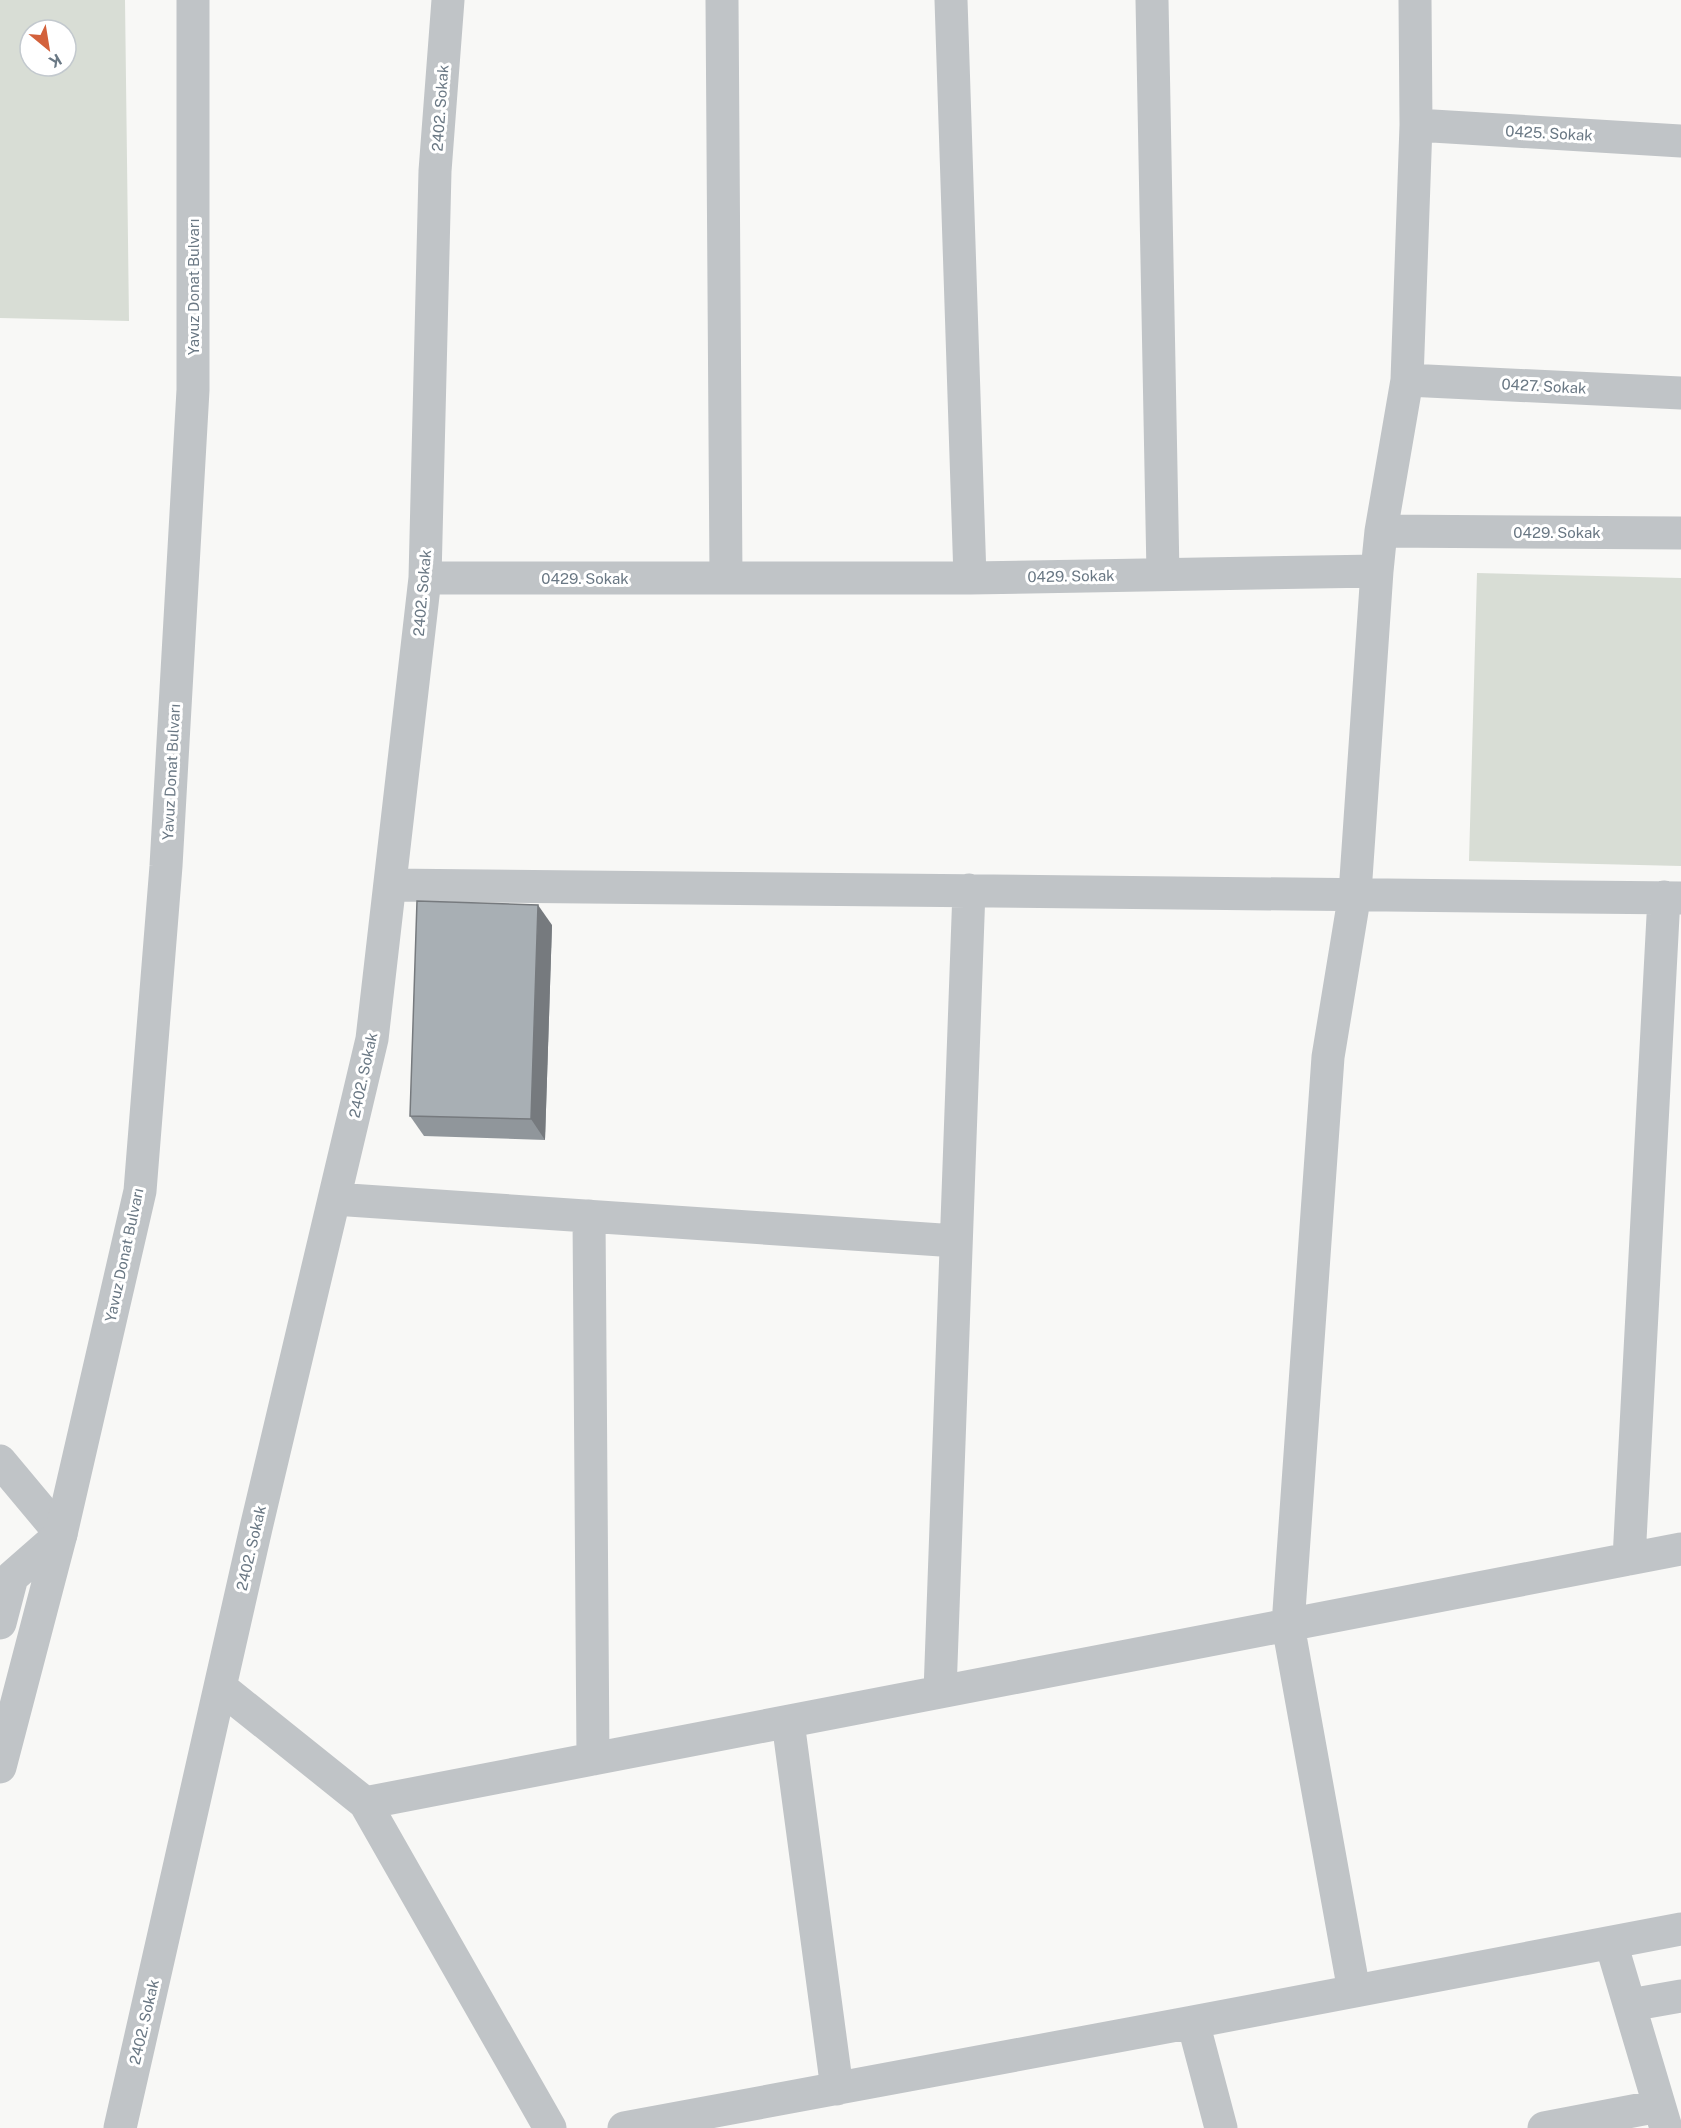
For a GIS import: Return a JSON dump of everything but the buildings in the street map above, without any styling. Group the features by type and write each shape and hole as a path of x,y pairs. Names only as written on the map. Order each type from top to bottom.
{"street":[{"name":"Yavuz Donat Bulvarı","path":"0,1767 61,1534 140,1191 166,866 193,390 193,0"},
{"name":"2402. Sokak","path":"120,2128 220,1686 372,1039 425,578 435,171 448,0"},
{"path":"722,0 726,578"},
{"path":"951,0 970,578"},
{"path":"1152,0 1163,574"},
{"path":"1354,1992 1288,1625 1328,1058 1355,893 1377,571 1407,380 1416,125 1415,0"},
{"name":"0425. Sokak","path":"1416,125 1681,141"},
{"name":"0427. Sokak","path":"1407,380 1681,393"},
{"name":"0429. Sokak","path":"1382,531 1681,533"},
{"name":"0429. Sokak","path":"425,578 970,578 1377,571"},
{"path":"390,885 1673,898 1629,1559"},
{"path":"940,1692 969,890"},
{"path":"334,1199 956,1241"},
{"path":"589,1216 593,1760"},
{"path":"0,1461 61,1534 12,1578 0,1623"},
{"path":"365,1803 1681,1549"},
{"path":"220,1686 365,1803 550,2128"},
{"path":"788,1722 837,2089"},
{"path":"624,2128 1681,1929"},
{"path":"1544,2128 1662,2117 1611,1943"},
{"path":"1630,2006 1681,1996"},
{"path":"1193,2022 1221,2128"}],"shaded area":[{"path":"0,0 125,0 129,321 0,318"},
{"path":"1477,573 1681,578 1681,866 1469,861"}]}
